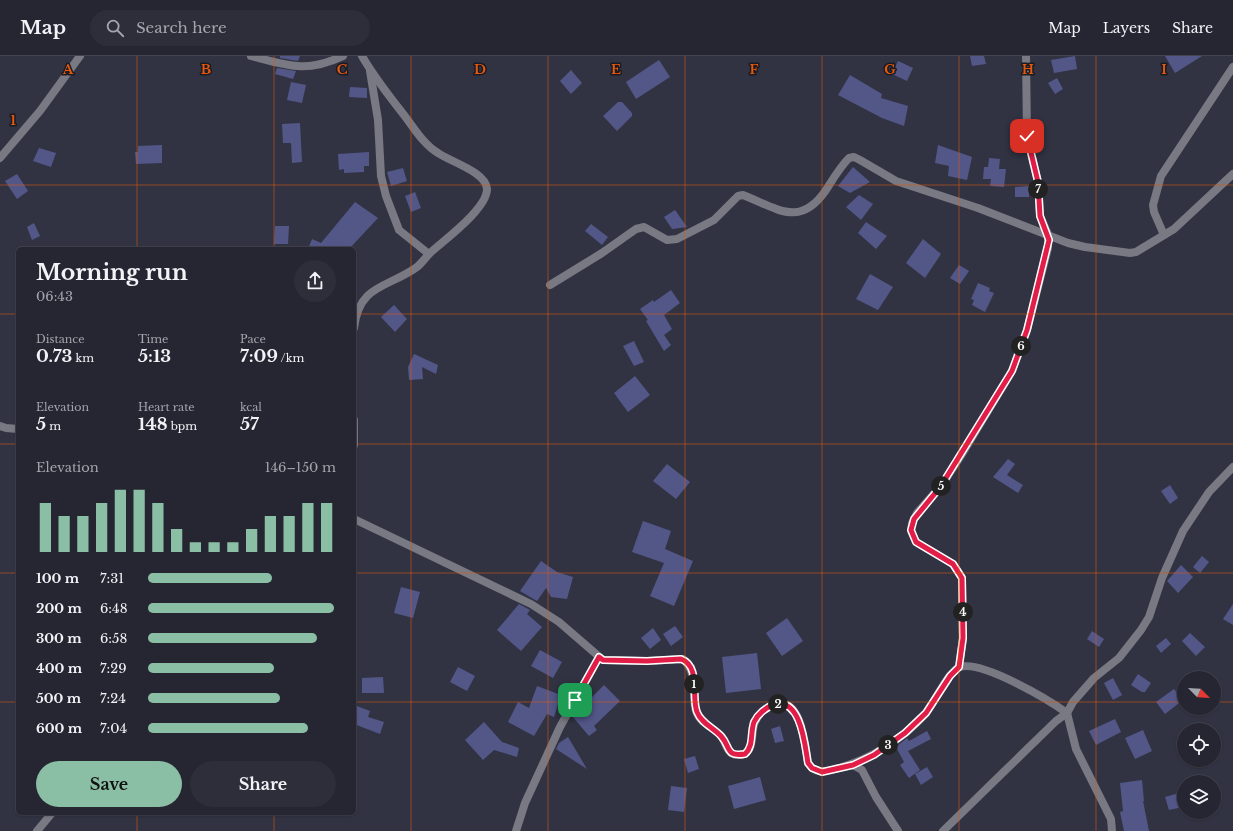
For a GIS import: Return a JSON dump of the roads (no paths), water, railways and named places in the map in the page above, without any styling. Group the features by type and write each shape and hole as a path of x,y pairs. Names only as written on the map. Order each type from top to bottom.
{"street":[{"path":"0,158 40,111 80,56"},
{"path":"252,56 284,65 307,68 322,65 343,56"},
{"path":"356,315 362,303 372,290 419,266 429,254 462,224 484,201 487,192 486,184 475,173 436,153 422,139 369,69 362,56"},
{"path":"356,520 531,604 559,622 603,660 683,660 689,665 693,675 696,711 700,718 721,736 728,750 732,754 745,754 749,750 754,723 759,715 765,709 780,703 788,706 799,718 808,763 812,768 822,772 853,765 874,755 926,713 950,676 959,667 963,638 962,578 953,564 916,542 911,530 912,523 922,508 941,486 958,461 1012,371 1027,330 1048,248 1048,234 1040,216 1038,182 1027,136 1026,56"},
{"path":"1164,235 1154,212 1153,205 1161,176 1233,67"},
{"path":"369,69 378,120 381,176 386,196 397,227 407,238 429,254"},
{"path":"550,285 602,253 636,228 644,227 667,240 677,239 714,220 738,196 743,196 788,213 796,213 808,209 817,203 849,158 860,160 896,181 978,208 1077,246 1130,253 1136,252 1184,221 1233,174"},
{"path":"0,426 16,429"},
{"path":"943,831 1056,721 1067,713 1079,693 1119,658 1141,630 1148,617 1162,578 1183,532 1209,492 1233,466"},
{"path":"516,831 525,803 560,727 599,657"},
{"path":"959,667 968,667 1000,676 1025,687 1067,713 1076,749 1111,819 1112,831"},
{"path":"853,765 862,770 876,797 898,831"},
{"path":"37,831 50,815"}]}
